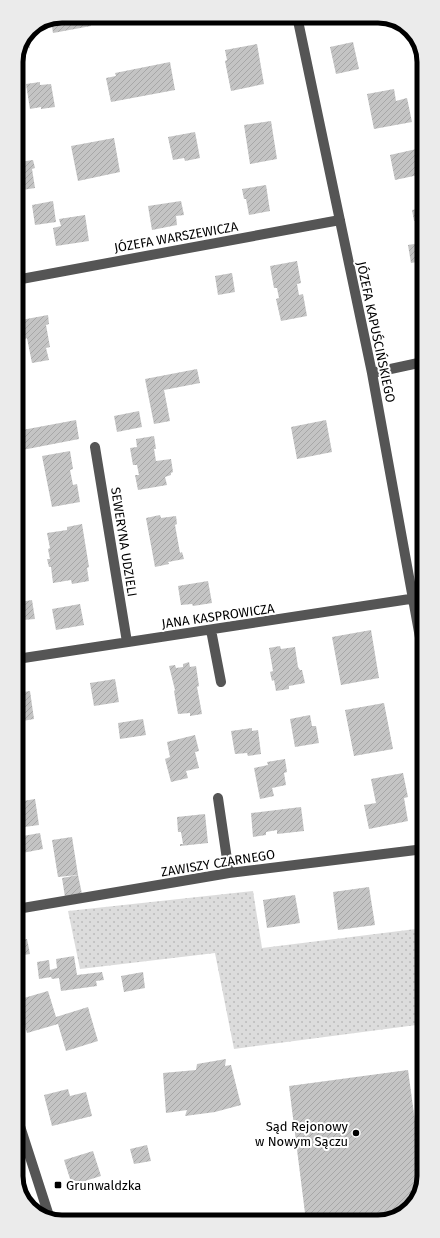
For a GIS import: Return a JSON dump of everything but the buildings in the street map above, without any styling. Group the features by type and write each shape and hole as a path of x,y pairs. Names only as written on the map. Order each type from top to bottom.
{"street":[{"name":"JÓZEFA KAPUŚCIŃSKIEGO","path":"298,23 417,593"},
{"name":"JÓZEFA WARSZEWICZA","path":"23,279 340,220"},
{"path":"372,373 417,363"},
{"name":"SEWERYNA UDZIELI","path":"95,447 128,642"},
{"name":"JANA KASPROWICZA","path":"23,657 417,598"},
{"path":"211,630 221,682"},
{"path":"218,798 229,873"},
{"name":"ZAWISZY CZARNEGO","path":"23,908 229,873 417,850"},
{"path":"23,1135 48,1212"}],"shaded area":[{"path":"253,891 262,948 417,929 417,1025 234,1049 215,953 80,969 68,911"}],"place":[{"name":"Sąd Rejonowy w Nowym Sączu","path":"356,1133"},
{"name":"Grunwaldzka","path":"58,1185"}]}
